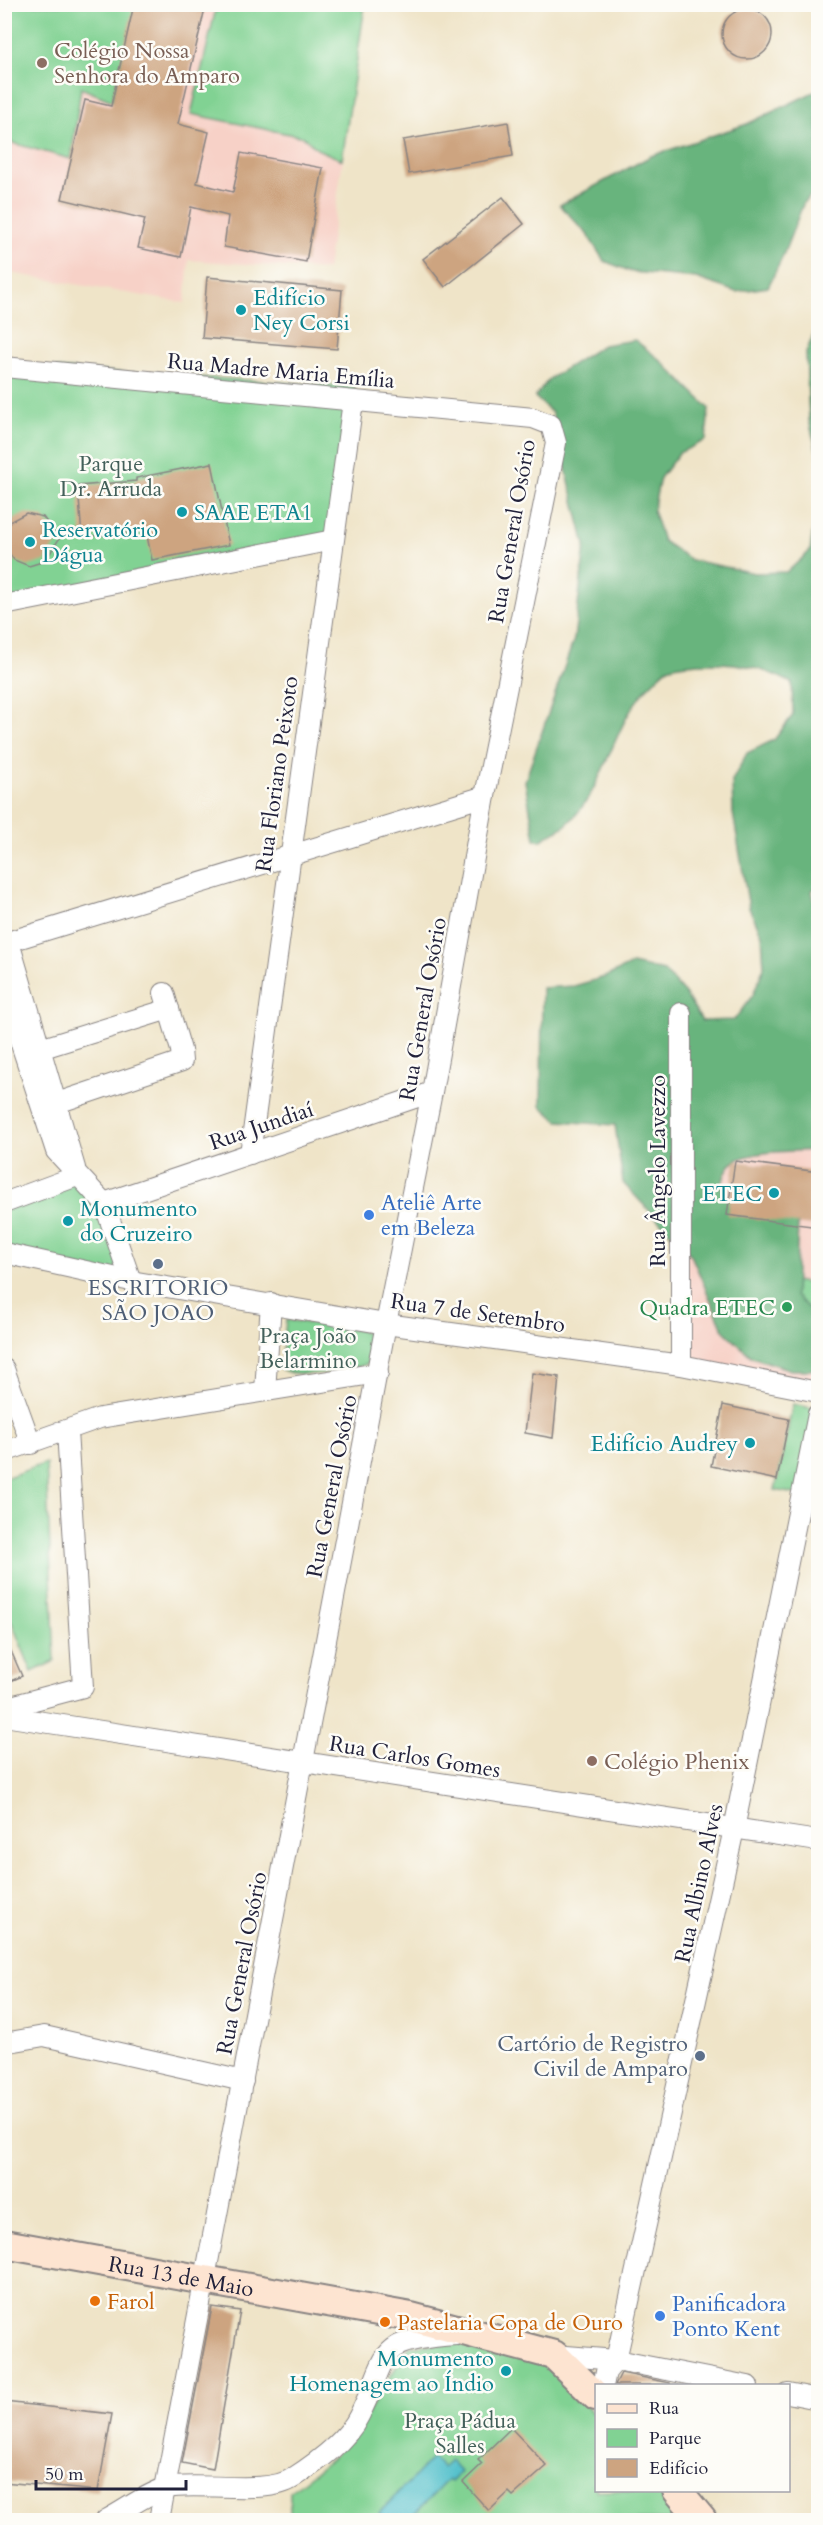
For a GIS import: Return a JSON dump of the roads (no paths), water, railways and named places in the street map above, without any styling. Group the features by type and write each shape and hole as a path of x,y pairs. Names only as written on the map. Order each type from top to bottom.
{"street":[{"name":"Rua Madre Maria Emília","path":"4,368 533,418 551,425"},
{"name":"Rua Floriano Peixoto","path":"250,1154 353,401"},
{"name":"Rua General Osório","path":"159,2520 432,1092 484,796 556,443 551,425"},
{"path":"4,605 333,540"},
{"path":"77,1176 57,1103 7,943 484,796"},
{"path":"4,992 56,1151 77,1176 105,1203 131,1281"},
{"path":"40,1049 167,1001 182,1061 57,1103"},
{"name":"Rua Ângelo Lavezzo","path":"681,1013 681,1365"},
{"name":"Rua Jundiaí","path":"105,1203 432,1092"},
{"path":"4,1203 77,1176"},
{"name":"Rua 7 de Setembro","path":"4,1253 131,1281 386,1324 681,1365 819,1392"},
{"path":"265,1391 271,1303"},
{"path":"4,1370 30,1444"},
{"path":"4,1452 100,1418 378,1373"},
{"name":"Rua Albino Alves","path":"603,2384 606,2372 616,2360 734,1830 819,1414"},
{"path":"4,1708 83,1688 67,1431"},
{"name":"Rua Carlos Gomes","path":"4,1716 734,1830 819,1841"},
{"path":"4,2043 44,2036 243,2081"},
{"name":"Rua 13 de Maio","path":"4,2244 204,2278 411,2318 468,2334"},
{"path":"106,2520 165,2488 257,2486 291,2480 336,2445 359,2418 383,2359 398,2343 422,2337 468,2334 554,2355 616,2360 743,2384"},
{"path":"554,2355 595,2394"},
{"path":"790,2393 819,2399"},
{"path":"679,2492 702,2520"}],"water":[{"path":"432,2458 442,2468 450,2461 460,2472 451,2481 448,2479 415,2514 421,2520 386,2520 379,2513"}],"place":[{"name":"Colégio Nossa Senhora do Amparo","path":"42,63"},
{"name":"Edifício Ney Corsi","path":"241,310"},
{"name":"SAAE ETA1","path":"182,512"},
{"name":"Reservatório Dágua","path":"30,542"},
{"name":"ETEC","path":"774,1193"},
{"name":"Ateliê Arte em Beleza","path":"369,1215"},
{"name":"Monumento do Cruzeiro","path":"68,1221"},
{"name":"ESCRITORIO SÃO JOAO","path":"158,1264"},
{"name":"Quadra ETEC","path":"787,1307"},
{"name":"Edifício Audrey","path":"750,1443"},
{"name":"Colégio Phenix","path":"592,1761"},
{"name":"Cartório de Registro Civil de Amparo","path":"700,2056"},
{"name":"Farol","path":"95,2301"},
{"name":"Panificadora Ponto Kent","path":"660,2316"},
{"name":"Pastelaria Copa de Ouro","path":"385,2322"},
{"name":"Monumento Homenagem ao Índio","path":"506,2371"}],"park label":[{"name":"Parque Dr. Arruda","path":"111,476"},
{"name":"Praça João Belarmino","path":"308,1348"},
{"name":"Praça Pádua Salles","path":"460,2432"}]}
